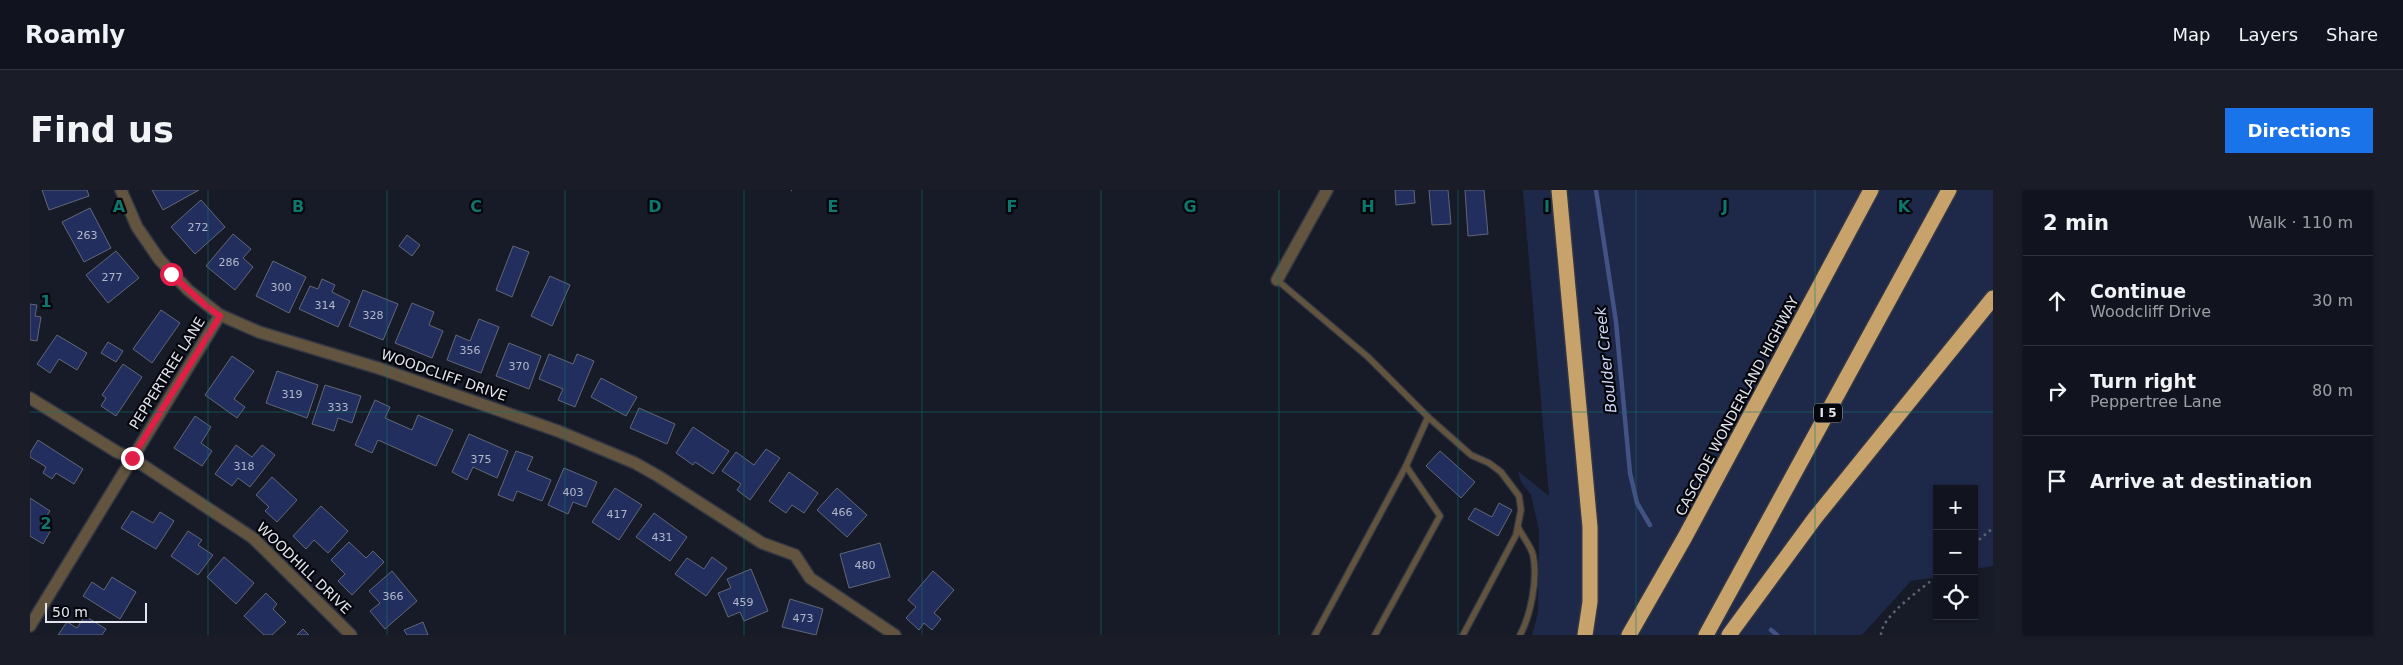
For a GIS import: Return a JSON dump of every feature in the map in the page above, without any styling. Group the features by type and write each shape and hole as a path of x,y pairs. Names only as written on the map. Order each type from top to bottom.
{"highway":[{"path":"1559,190 1590,527 1590,593 1585,635"},
{"name":"CASCADE WONDERLAND HIGHWAY","path":"1629,635 1685,537 1871,190"},
{"name":"I 5","path":"1706,635 1949,190"},
{"path":"1729,635 1810,525 1993,298"}],"street":[{"name":"WOODCLIFF DRIVE","path":"121,190 138,227 159,259 188,290 220,316 259,332 378,368 594,446 658,476 762,543 795,555 810,578 895,635"},
{"path":"1277,280 1327,190"},
{"name":"PEPPERTREE LANE","path":"30,626 220,316"},
{"name":"WOODHILL DRIVE","path":"30,398 117,452 132,458 253,538 351,635"}],"lane":[{"path":"1277,280 1368,357 1428,417 1471,455 1489,463 1508,478 1522,502 1518,528 1505,558 1463,635"},
{"path":"1315,635 1406,466 1428,417"},
{"path":"1375,635 1440,516 1406,466"},
{"path":"1518,528 1533,554 1529,613 1520,635"}],"path":[{"path":"1978,541 1993,528"},
{"path":"1881,635 1881,630 1893,613 1933,579"}],"shaded area":[{"path":"1523,190 1993,190 1993,566 1978,568 1978,485 1933,485 1933,578 1911,581 1862,635 1532,635 1538,613 1539,530 1531,495 1521,482 1518,471 1549,496"}],"building":[{"path":"42,190 87,190 89,196 49,210"},
{"path":"152,190 199,190 163,210"},
{"path":"1395,190 1414,190 1415,203 1396,205"},
{"path":"1429,190 1448,190 1451,224 1432,225"},
{"path":"1465,190 1484,190 1488,234 1468,236"},
{"path":"201,200 225,227 195,254 171,227"},
{"path":"90,208 111,248 84,262 62,222"},
{"path":"233,234 251,249 243,258 253,267 235,290 206,266"},
{"path":"407,235 420,245 412,256 399,246"},
{"path":"513,246 529,252 512,297 496,290"},
{"path":"116,251 139,278 108,303 86,275"},
{"path":"273,261 306,277 289,313 256,296"},
{"path":"550,276 570,285 552,326 531,316"},
{"path":"322,279 335,285 332,292 350,301 338,327 299,309 310,286 318,289"},
{"path":"363,290 398,304 383,340 349,326"},
{"path":"412,303 434,312 429,325 443,331 432,358 395,343"},
{"path":"30,304 37,305 35,316 41,317 37,341 30,340"},
{"path":"161,310 180,323 152,363 133,349"},
{"path":"479,319 499,327 481,373 447,360 456,335 470,341"},
{"path":"57,335 87,353 77,370 59,359 50,373 37,364"},
{"path":"108,342 123,351 116,362 101,353"},
{"path":"509,343 541,356 529,389 496,376"},
{"path":"549,354 573,364 577,354 594,361 575,407 558,400 563,389 539,379"},
{"path":"232,356 254,371 234,399 245,407 237,418 205,395"},
{"path":"123,364 142,377 116,416 101,406 106,398 102,395"},
{"path":"277,371 318,385 307,418 266,403"},
{"path":"601,378 637,397 626,416 591,397"},
{"path":"325,385 361,396 352,423 338,418 334,431 312,424"},
{"path":"375,400 390,407 385,418 412,430 418,415 453,430 436,466 378,440 372,453 355,445"},
{"path":"639,408 675,424 667,444 630,428"},
{"path":"195,416 211,427 201,443 212,451 202,466 174,448"},
{"path":"693,427 729,451 713,474 695,462 693,465 676,453"},
{"path":"469,434 508,451 497,478 473,467 467,480 452,472"},
{"path":"38,440 83,469 74,484 56,473 52,479 43,473 46,467 30,457 30,453"},
{"path":"236,445 252,457 262,445 275,455 250,487 238,478 232,486 215,474"},
{"path":"766,449 780,458 750,500 737,490 741,484 722,471 736,452 754,465"},
{"path":"516,451 533,457 527,470 551,480 542,501 517,491 513,501 498,495"},
{"path":"1440,451 1475,482 1461,498 1426,466"},
{"path":"564,468 597,482 586,507 573,502 568,514 548,505"},
{"path":"789,472 818,493 804,513 792,505 786,513 769,501"},
{"path":"272,477 297,500 277,522 265,511 269,507 256,495"},
{"path":"615,488 642,505 619,540 592,522"},
{"path":"837,488 867,515 847,537 817,510"},
{"path":"30,498 50,511 41,524 51,530 43,544 30,536"},
{"path":"1499,503 1512,510 1498,536 1468,519 1475,508 1492,517"},
{"path":"321,506 348,531 328,553 314,540 306,549 293,536"},
{"path":"132,511 153,523 160,512 174,521 156,549 121,528"},
{"path":"654,513 687,537 670,561 636,537"},
{"path":"188,531 202,540 198,545 213,555 198,575 171,556"},
{"path":"349,542 366,558 373,551 384,562 352,595 338,581 345,574 331,560"},
{"path":"880,543 890,577 849,588 840,554"},
{"path":"224,557 254,583 236,604 207,577"},
{"path":"712,557 727,568 706,596 675,574 687,558 704,569"},
{"path":"751,569 768,611 744,621 740,612 728,617 718,593 731,588 727,579"},
{"path":"392,571 417,601 385,629 370,611 380,603 369,591"},
{"path":"933,571 954,590 934,613 941,619 932,630 924,623 919,630 906,618 916,607 908,600"},
{"path":"112,577 136,592 120,619 83,596 92,582 104,590"},
{"path":"266,593 277,604 273,609 286,622 272,635 264,635 244,616"},
{"path":"790,599 823,609 816,635 782,627"},
{"path":"85,616 106,629 102,635 58,635 67,622 77,628"},
{"path":"423,622 428,635 407,635 404,630"},
{"path":"303,629 309,635 297,635"}],"waterway":[{"name":"Boulder Creek","path":"1596,190 1616,322 1630,473 1637,503 1650,525"},
{"name":"Boulder Creek","path":"1771,630 1777,635"}],"route":[{"path":"132,458 220,316 206,306 171,274"}]}
